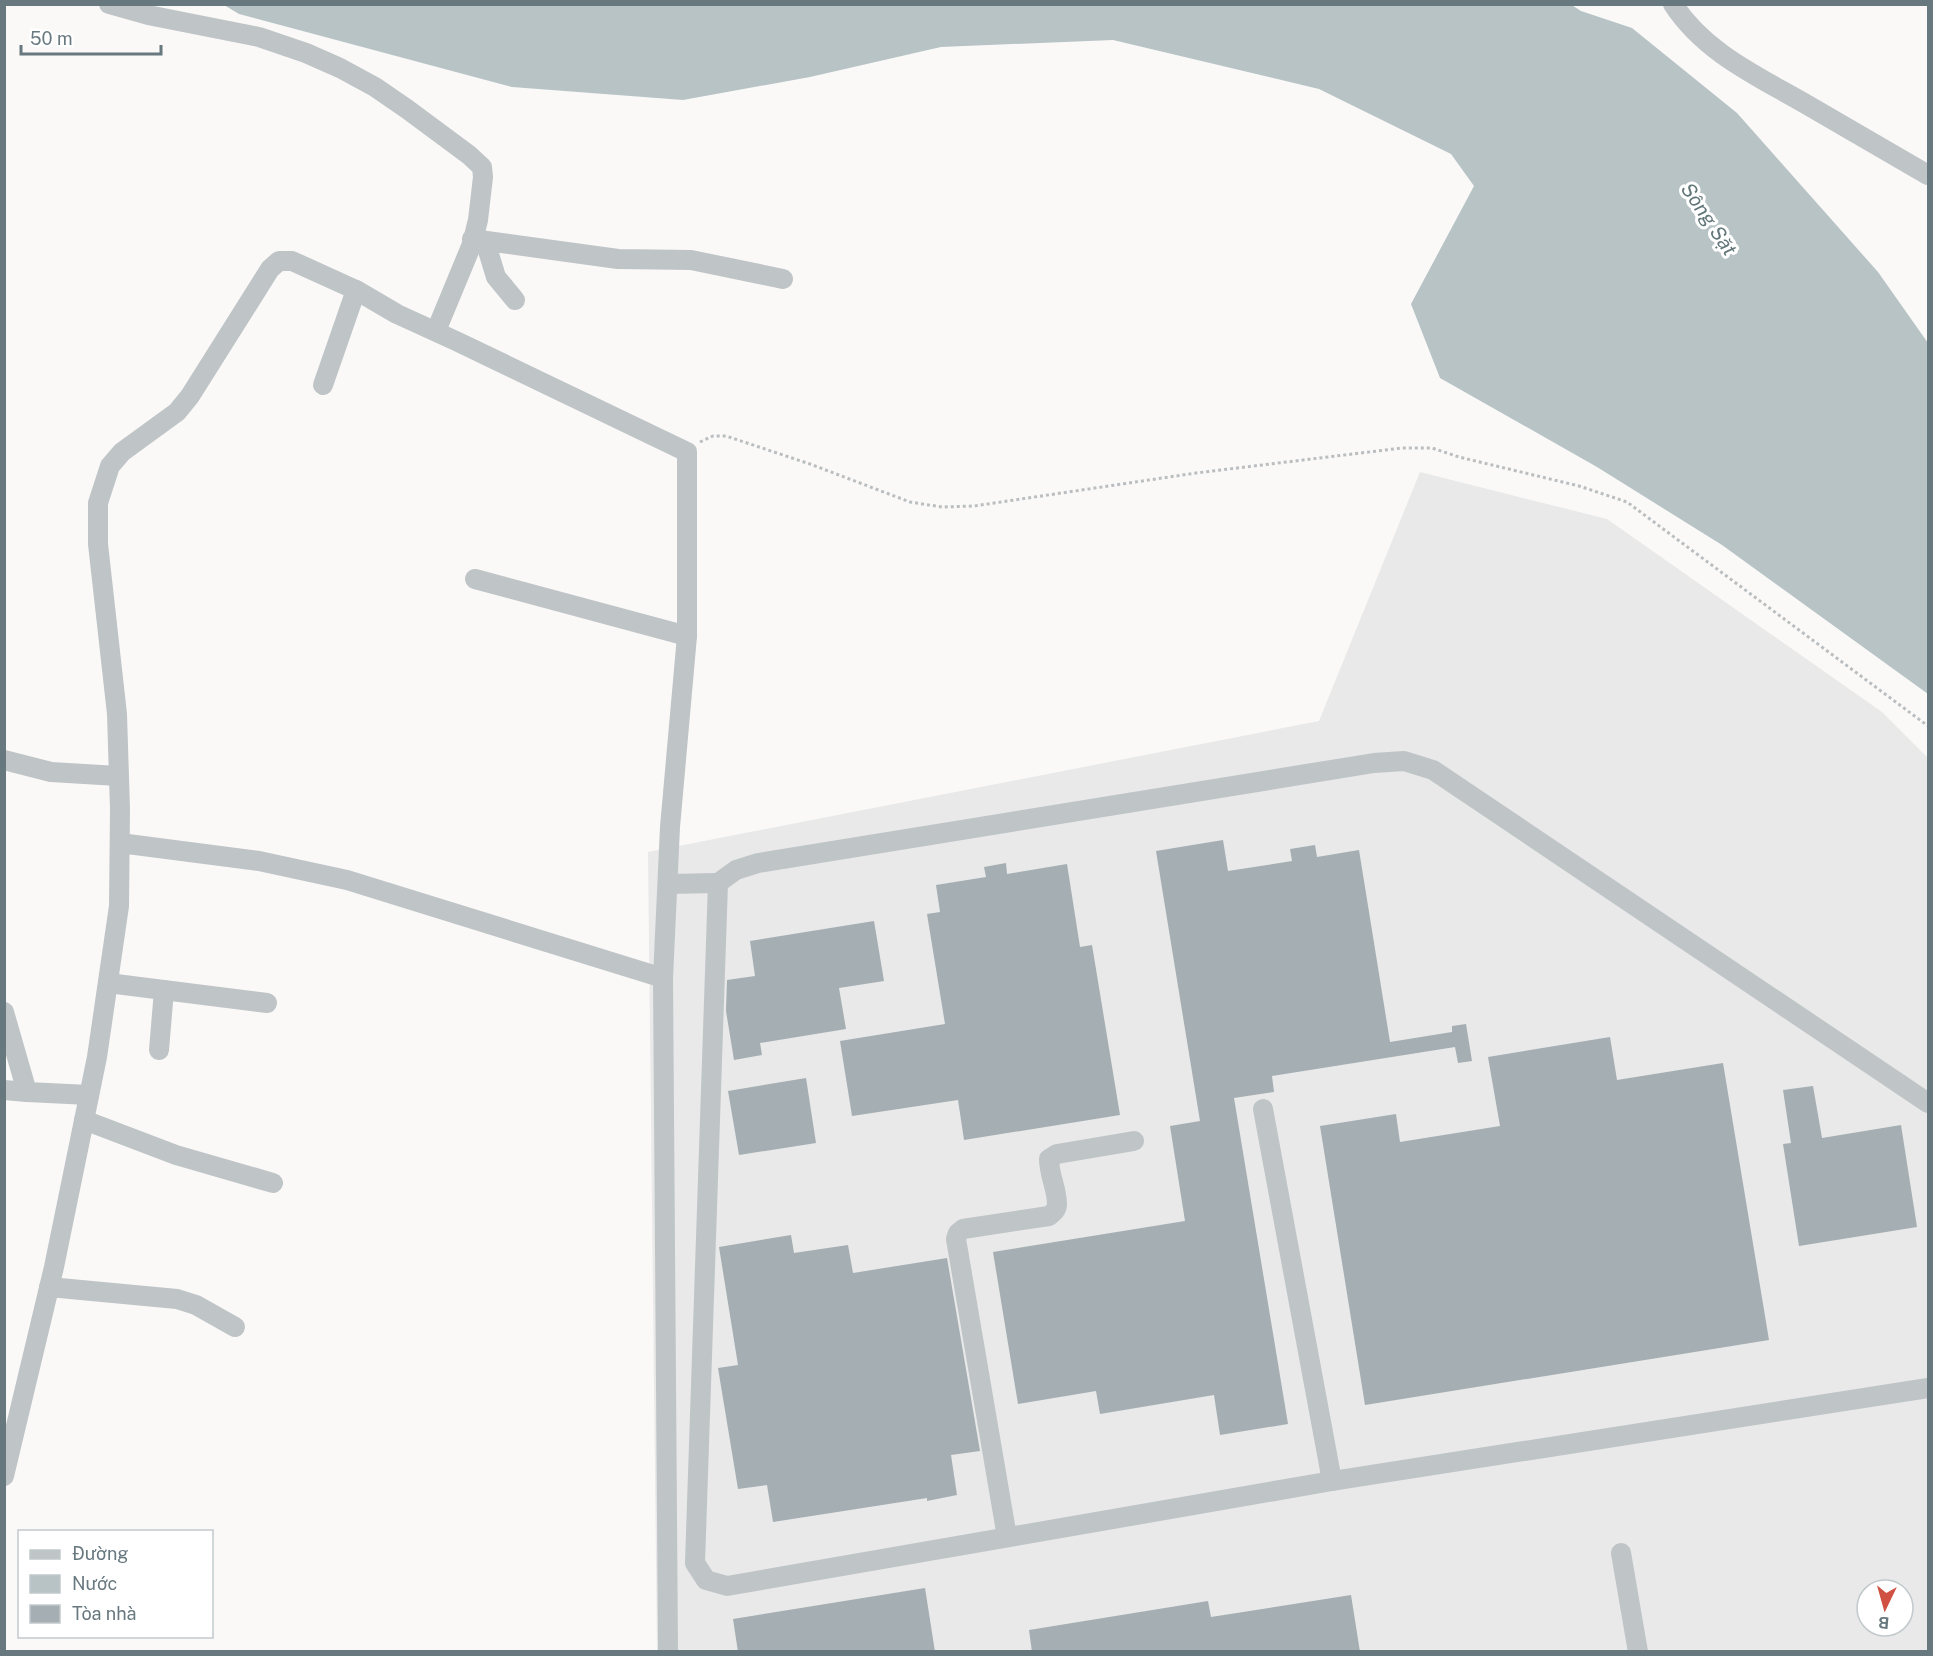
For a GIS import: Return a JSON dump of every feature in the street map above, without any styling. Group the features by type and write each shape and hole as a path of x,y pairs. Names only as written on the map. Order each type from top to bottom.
{"street":[{"path":"109,4 148,15 259,37 306,53 375,87 470,155 482,167 478,220 479,240 496,277 515,300"},
{"path":"1673,4 1698,35 1736,64 1929,175"},
{"path":"479,240 618,259 691,260 783,279"},
{"path":"436,332 479,240"},
{"path":"4,1476 50,1287 84,1120 119,906 120,843 114,681 98,544 98,503 110,466 122,452 177,412 190,396 270,269 279,261 292,261 356,290 397,314 687,452 687,636 670,827 663,978 668,1652"},
{"path":"323,385 356,290"},
{"path":"475,579 687,636"},
{"path":"4,760 51,772 118,776"},
{"path":"668,884 718,883 736,870 758,863 1374,763 1404,761 1433,770 1929,1103"},
{"path":"120,843 259,861 347,880 663,978"},
{"path":"718,883 695,1563 706,1580 727,1586 1332,1482 1929,1388"},
{"path":"108,983 267,1003"},
{"path":"159,1050 164,990"},
{"path":"4,1012 27,1092"},
{"path":"4,1090 89,1095"},
{"path":"1263,1109 1332,1482"},
{"path":"84,1120 176,1155 273,1183"},
{"path":"1007,1538 957,1239 958,1233 963,1229 1049,1216 1055,1212 1057,1205 1049,1170 1049,1159 1057,1154 1134,1141"},
{"path":"50,1287 177,1299 196,1305 235,1327"},
{"path":"1621,1553 1638,1652"}],"path":[{"path":"687,452 702,440 713,436 726,436 810,464 900,498 942,507 974,506 1196,473 1402,448 1432,448 1459,457 1579,486 1627,502 1929,726"}],"shaded area":[{"path":"1420,472 1607,519 1882,712 1928,758 1928,1651 657,1651 648,852 1319,721"}],"water":[{"name":"Sông Sặt","path":"1570,4 1581,11 1632,28 1737,113 1878,272 1928,343 1928,694 1722,545 1597,467 1440,378 1411,304 1474,186 1451,154 1319,89 1113,40 941,47 810,77 683,100 512,87 239,14 224,5"}],"building":[{"path":"1223,840 1228,871 1292,861 1290,849 1315,845 1317,857 1359,850 1390,1042 1452,1032 1452,1026 1466,1024 1472,1061 1458,1063 1455,1047 1272,1076 1274,1092 1234,1098 1288,1424 1220,1435 1214,1395 1100,1414 1096,1391 1018,1404 993,1252 1185,1221 1170,1126 1200,1121 1156,851"},
{"path":"1006,863 1007,874 1067,864 1080,947 1092,945 1120,1115 964,1140 958,1100 852,1116 840,1041 945,1024 927,914 940,912 936,885 986,877 984,867"},
{"path":"874,921 884,981 839,988 846,1029 760,1043 762,1055 734,1060 726,1011 727,980 755,976 750,941"},
{"path":"1610,1037 1617,1080 1723,1063 1769,1340 1365,1405 1320,1126 1396,1114 1400,1142 1500,1126 1488,1057"},
{"path":"806,1078 816,1143 739,1155 728,1091"},
{"path":"1813,1086 1822,1138 1901,1125 1917,1227 1799,1246 1783,1144 1791,1143 1783,1090"},
{"path":"791,1235 794,1253 848,1245 853,1273 947,1258 980,1451 951,1455 957,1495 773,1522 767,1485 738,1489 718,1368 738,1365 719,1247"},
{"path":"925,1588 935,1652 738,1652 733,1619"},
{"path":"1351,1595 1360,1652 1032,1652 1029,1630 1208,1601 1211,1617"}]}
